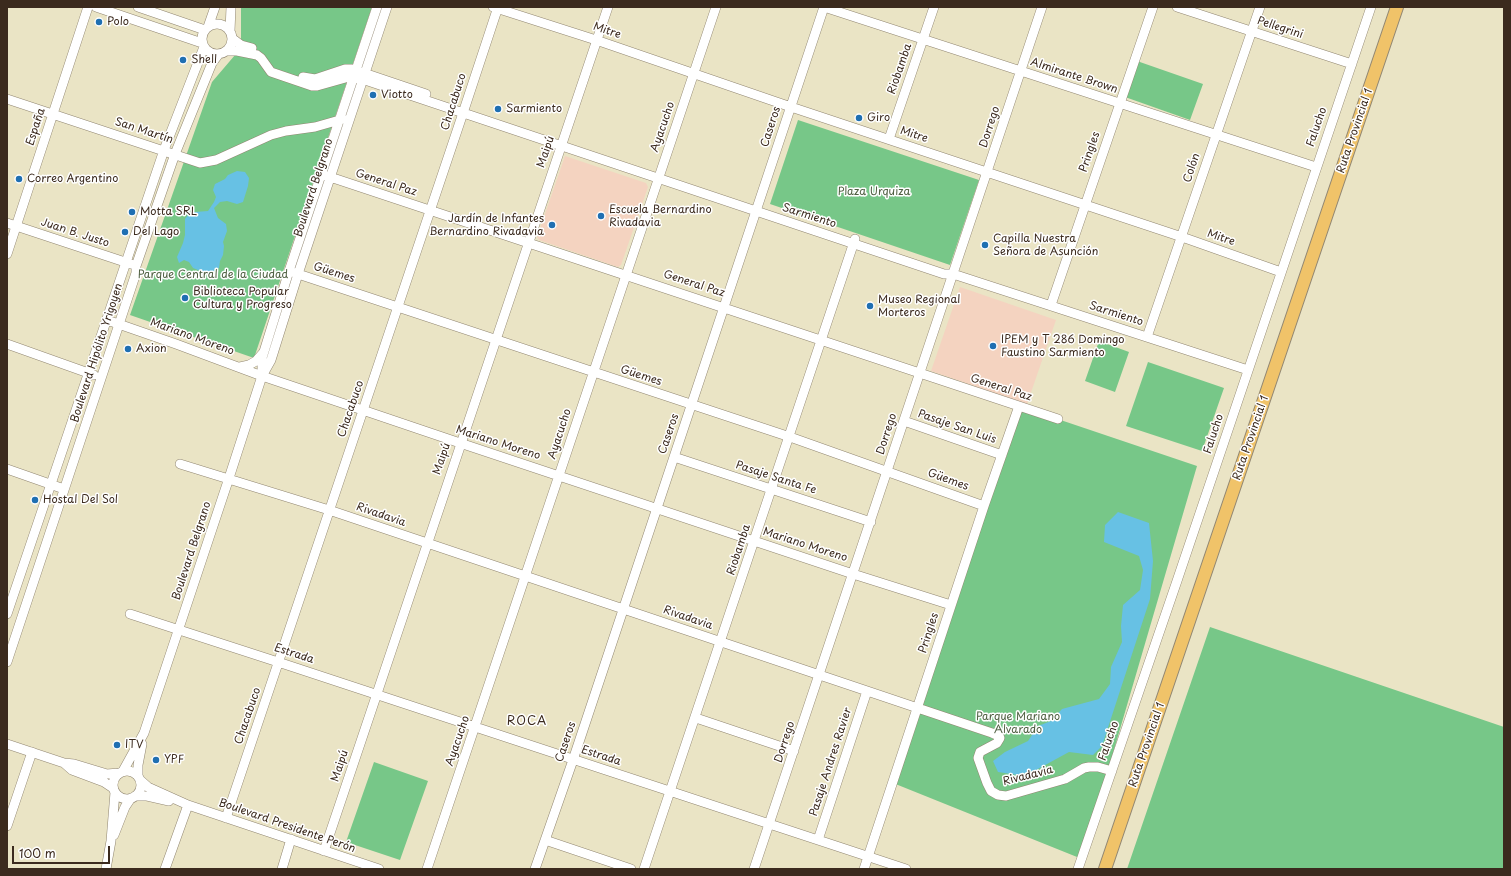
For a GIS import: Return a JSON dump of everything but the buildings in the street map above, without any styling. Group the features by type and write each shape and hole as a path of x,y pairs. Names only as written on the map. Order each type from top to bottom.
{"main road":[{"name":"Ruta Provincial 1","path":"1105,869 1397,7"}],"street":[{"name":"España","path":"7,254 12,224 53,114 88,7"},
{"path":"96,7 203,45 210,53 218,55 228,51 237,50 257,55 271,72 310,79 315,79 345,69 359,75"},
{"path":"138,7 207,28 218,24 227,27 241,45 264,52 273,65 291,76"},
{"path":"203,45 202,38 215,7"},
{"path":"228,51 230,48 232,35 231,7"},
{"name":"Boulevard Belgrano","path":"262,376 262,358 326,175 350,117 359,75 377,7"},
{"name":"Boulevard Belgrano","path":"326,175 339,120 387,7"},
{"name":"Mitre","path":"496,7 1085,206 1182,237 1281,272"},
{"name":"Chacabuco","path":"226,818 464,110 496,7"},
{"name":"Maipú","path":"324,851 460,443 608,7"},
{"name":"Ayacucho","path":"428,869 716,7"},
{"name":"Almirante Brown","path":"824,7 1216,136 1316,167"},
{"name":"Caseros","path":"535,869 573,760 824,7"},
{"name":"Riobamba","path":"890,139 934,7"},
{"name":"Dorrego","path":"754,869 1042,7"},
{"name":"Pringles","path":"1051,305 1153,7"},
{"name":"Pellegrini","path":"1177,7 1352,64"},
{"name":"Colón","path":"1147,337 1260,7"},
{"name":"Falucho","path":"1078,869 1371,7"},
{"name":"Boulevard Hipólito Yrigoyen","path":"7,614 10,597 107,320 164,150 203,45"},
{"name":"Boulevard Hipólito Yrigoyen","path":"7,662 136,273 136,266 175,154 212,63 218,55"},
{"name":"Sarmiento","path":"359,75 855,241 944,274 953,274 1248,370"},
{"name":"San Martín","path":"7,99 200,163 216,160 286,131 315,127 350,117"},
{"name":"General Paz","path":"326,175 1058,419"},
{"name":"Juan B. Justo","path":"12,224 136,266"},
{"name":"Riobamba","path":"644,869 696,718 855,241"},
{"name":"Boulevard Belgrano","path":"121,772 134,753 144,733 262,376 270,360 293,272"},
{"name":"Güemes","path":"293,272 888,471 984,506"},
{"name":"Mariano Moreno","path":"107,320 262,376 460,443 853,574 951,605"},
{"path":"7,344 101,377"},
{"path":"240,367 249,365 256,361 265,350"},
{"name":"Pringles","path":"864,869 984,506 1019,406"},
{"name":"Pasaje San Luis","path":"904,422 1002,455"},
{"name":"Pasaje Santa Fe","path":"674,457 871,522"},
{"name":"Rivadavia","path":"180,464 329,510 999,736 1000,738 997,743 980,752 978,758 991,791 998,795 1006,796 1064,779 1084,768 1098,767 1112,771"},
{"path":"7,469 64,489"},
{"path":"10,597 27,603"},
{"name":"Estrada","path":"130,614 906,869"},
{"name":"Pasaje Andres Ravier","path":"818,840 867,691"},
{"path":"696,718 794,751"},
{"name":"Boulevard Belgrano","path":"139,778 138,765 144,733"},
{"path":"7,744 64,763"},
{"path":"7,826 32,752"},
{"name":"Boulevard Presidente Perón","path":"64,763 72,770 104,782 122,798 147,796 188,805"},
{"name":"Boulevard Presidente Perón","path":"64,763 74,764 107,774 132,772 148,787 188,805 379,869"},
{"path":"106,869 111,841 114,790 113,780 121,772"},
{"path":"111,841 125,807 141,788 139,778"},
{"path":"165,869 188,805"},
{"path":"282,869 291,840"},
{"path":"545,840 631,869"}],"shaded area":[{"name":"Escuela Bernardino Rivadavia","path":"565,156 646,183 648,187 621,265 618,267 539,240 537,237"},
{"name":"IPEM y T 286 Domingo Faustino Sarmiento","path":"960,287 1056,320 1027,404 931,371"}],"green space":[{"name":"Parque Central de la Ciudad","path":"241,7 372,7 254,358 130,315 212,82 241,48"},
{"path":"1137,61 1203,84 1190,120 1125,97"},
{"name":"Plaza Urquiza","path":"798,120 979,180 950,265 770,204"},
{"path":"1099,341 1129,352 1115,392 1085,381"},
{"path":"1148,362 1224,388 1202,451 1126,426"},
{"name":"Parque Mariano Alvarado","path":"1019,406 1197,466 1082,859 893,783"},
{"path":"1210,627 1504,727 1504,869 1127,869"},
{"path":"374,762 428,781 400,860 346,842"}],"water":[{"path":"237,171 245,172 249,178 243,202 237,204 227,201 220,202 214,208 218,218 226,224 227,231 223,242 223,255 219,268 208,274 193,268 189,262 184,260 179,263 177,257 185,235 185,219 188,215 195,212 208,211 216,197 213,190 215,184"},
{"path":"1118,512 1149,523 1153,561 1150,599 1102,746 1093,755 1069,752 1036,770 1018,775 998,772 993,761 1005,752 1028,741 1038,726 1051,721 1062,709 1099,699 1110,684 1111,667 1122,642 1121,626 1123,605 1140,590 1143,570 1139,556 1104,542 1105,525"}],"place":[{"name":"Polo","path":"99,22"},
{"name":"Shell","path":"183,60"},
{"name":"Viotto","path":"373,95"},
{"name":"Sarmiento","path":"498,109"},
{"name":"Giro","path":"859,118"},
{"name":"Correo Argentino","path":"19,179"},
{"name":"Motta SRL","path":"132,212"},
{"name":"Escuela Bernardino Rivadavia","path":"601,216"},
{"name":"Jardín de Infantes Bernardino Rivadavia","path":"552,225"},
{"name":"Del Lago","path":"125,232"},
{"name":"Capilla Nuestra Señora de Asunción","path":"985,245"},
{"name":"Biblioteca Popular Cultura y Progreso","path":"185,298"},
{"name":"Museo Regional Morteros","path":"870,306"},
{"name":"IPEM y T 286 Domingo Faustino Sarmiento","path":"993,346"},
{"name":"Axion","path":"128,349"},
{"name":"Hostal Del Sol","path":"35,500"},
{"name":"ITV","path":"117,745"},
{"name":"YPF","path":"156,760"}],"district":[{"name":"ROCA","path":"527,722"}]}
